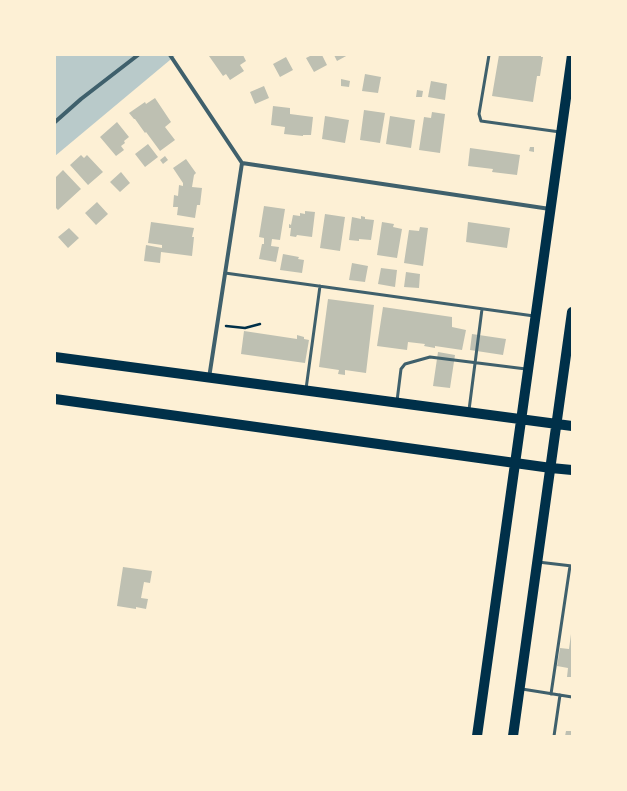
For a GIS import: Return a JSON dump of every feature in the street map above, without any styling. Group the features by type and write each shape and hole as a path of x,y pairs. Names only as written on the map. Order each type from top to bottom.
{"main road":[{"path":"477,736 572,55"},
{"path":"513,736 572,312"},
{"path":"55,356 572,426"},
{"path":"55,399 516,464 572,470"}],"street":[{"path":"55,122 81,99 138,55"},
{"path":"170,55 242,163 209,378"},
{"path":"242,163 551,209"}],"lane":[{"path":"489,55 480,114 481,121 561,132"},
{"path":"225,273 536,316"},
{"path":"306,391 320,286"},
{"path":"468,413 482,309"},
{"path":"396,403 401,369 406,364 430,357 529,369"},
{"path":"538,562 571,566 551,694"},
{"path":"520,689 572,697"},
{"path":"554,736 560,695"}],"path":[{"path":"217,325 244,328 260,324"}],"shaded area":[{"path":"55,55 176,55 55,156"}],"building":[{"path":"243,55 246,61 240,65 244,71 230,80 226,74 223,76 209,56"},
{"path":"312,55 322,55 327,65 314,72 306,58"},
{"path":"334,55 348,55 337,61"},
{"path":"499,55 541,55 541,57 543,57 540,76 537,76 533,102 492,96"},
{"path":"286,57 293,70 280,77 273,64"},
{"path":"365,74 381,77 378,93 362,91"},
{"path":"341,79 350,81 349,87 341,86"},
{"path":"431,81 447,84 445,100 428,97"},
{"path":"264,86 269,98 255,104 250,92"},
{"path":"417,90 423,91 422,97 416,97"},
{"path":"155,98 171,122 165,127 175,140 160,151 129,113 145,102 146,104"},
{"path":"273,106 290,108 290,114 313,117 311,135 303,136 284,134 285,127 271,125"},
{"path":"364,110 385,113 380,143 360,140"},
{"path":"432,112 445,114 440,153 419,150 424,117 431,118"},
{"path":"325,116 349,120 345,143 322,139"},
{"path":"390,116 415,120 411,148 386,144"},
{"path":"117,122 129,137 121,146 124,150 116,156 100,137"},
{"path":"148,144 158,157 145,167 135,154"},
{"path":"530,147 534,147 534,152 529,151"},
{"path":"470,148 520,155 517,175 492,172 493,169 468,166"},
{"path":"81,155 84,158 87,155 103,172 88,185 70,165"},
{"path":"165,156 168,160 163,164 160,160"},
{"path":"186,159 196,173 194,175 192,187 202,188 200,205 197,205 195,218 177,215 178,207 173,207 174,195 178,196 179,185 183,186 183,183 173,168"},
{"path":"63,170 81,189 58,210 55,207 55,178"},
{"path":"121,172 130,183 120,192 110,182"},
{"path":"97,202 108,214 96,225 85,213"},
{"path":"264,206 285,209 280,240 272,239 271,246 279,247 276,262 259,259 262,244 264,244 264,238 259,237"},
{"path":"305,211 315,212 312,237 297,235 296,237 290,236 291,228 289,228 289,224 291,225 293,215 300,216 300,213 305,214"},
{"path":"325,214 345,217 340,251 320,248"},
{"path":"361,216 365,217 365,219 374,220 371,240 349,240 352,217 361,219"},
{"path":"151,222 194,228 192,237 194,237 192,256 161,252 160,263 144,261 146,245 162,248 162,245 148,243"},
{"path":"382,222 394,224 393,227 402,229 397,258 377,255"},
{"path":"468,222 510,228 507,248 466,242"},
{"path":"420,227 428,228 423,266 404,263 409,230 419,231"},
{"path":"69,228 79,238 68,248 58,237"},
{"path":"283,254 299,257 298,259 304,260 302,273 280,270"},
{"path":"352,263 368,266 365,282 349,280"},
{"path":"381,268 397,270 395,287 378,284"},
{"path":"406,272 420,274 419,288 404,287"},
{"path":"328,299 374,305 366,373 345,370 345,375 338,374 339,370 319,367"},
{"path":"383,307 452,317 452,327 466,330 462,350 435,346 435,348 424,346 425,344 408,342 407,350 377,346"},
{"path":"244,331 297,339 297,335 304,337 304,339 309,340 305,363 241,354"},
{"path":"472,334 506,339 503,355 470,350"},
{"path":"438,352 455,355 450,388 433,386"},
{"path":"123,567 152,571 150,583 144,582 141,598 148,599 146,609 117,606"},
{"path":"571,634 572,677 567,677 568,668 557,666 560,648 569,649"},
{"path":"566,731 572,731 572,736 565,736"}]}
